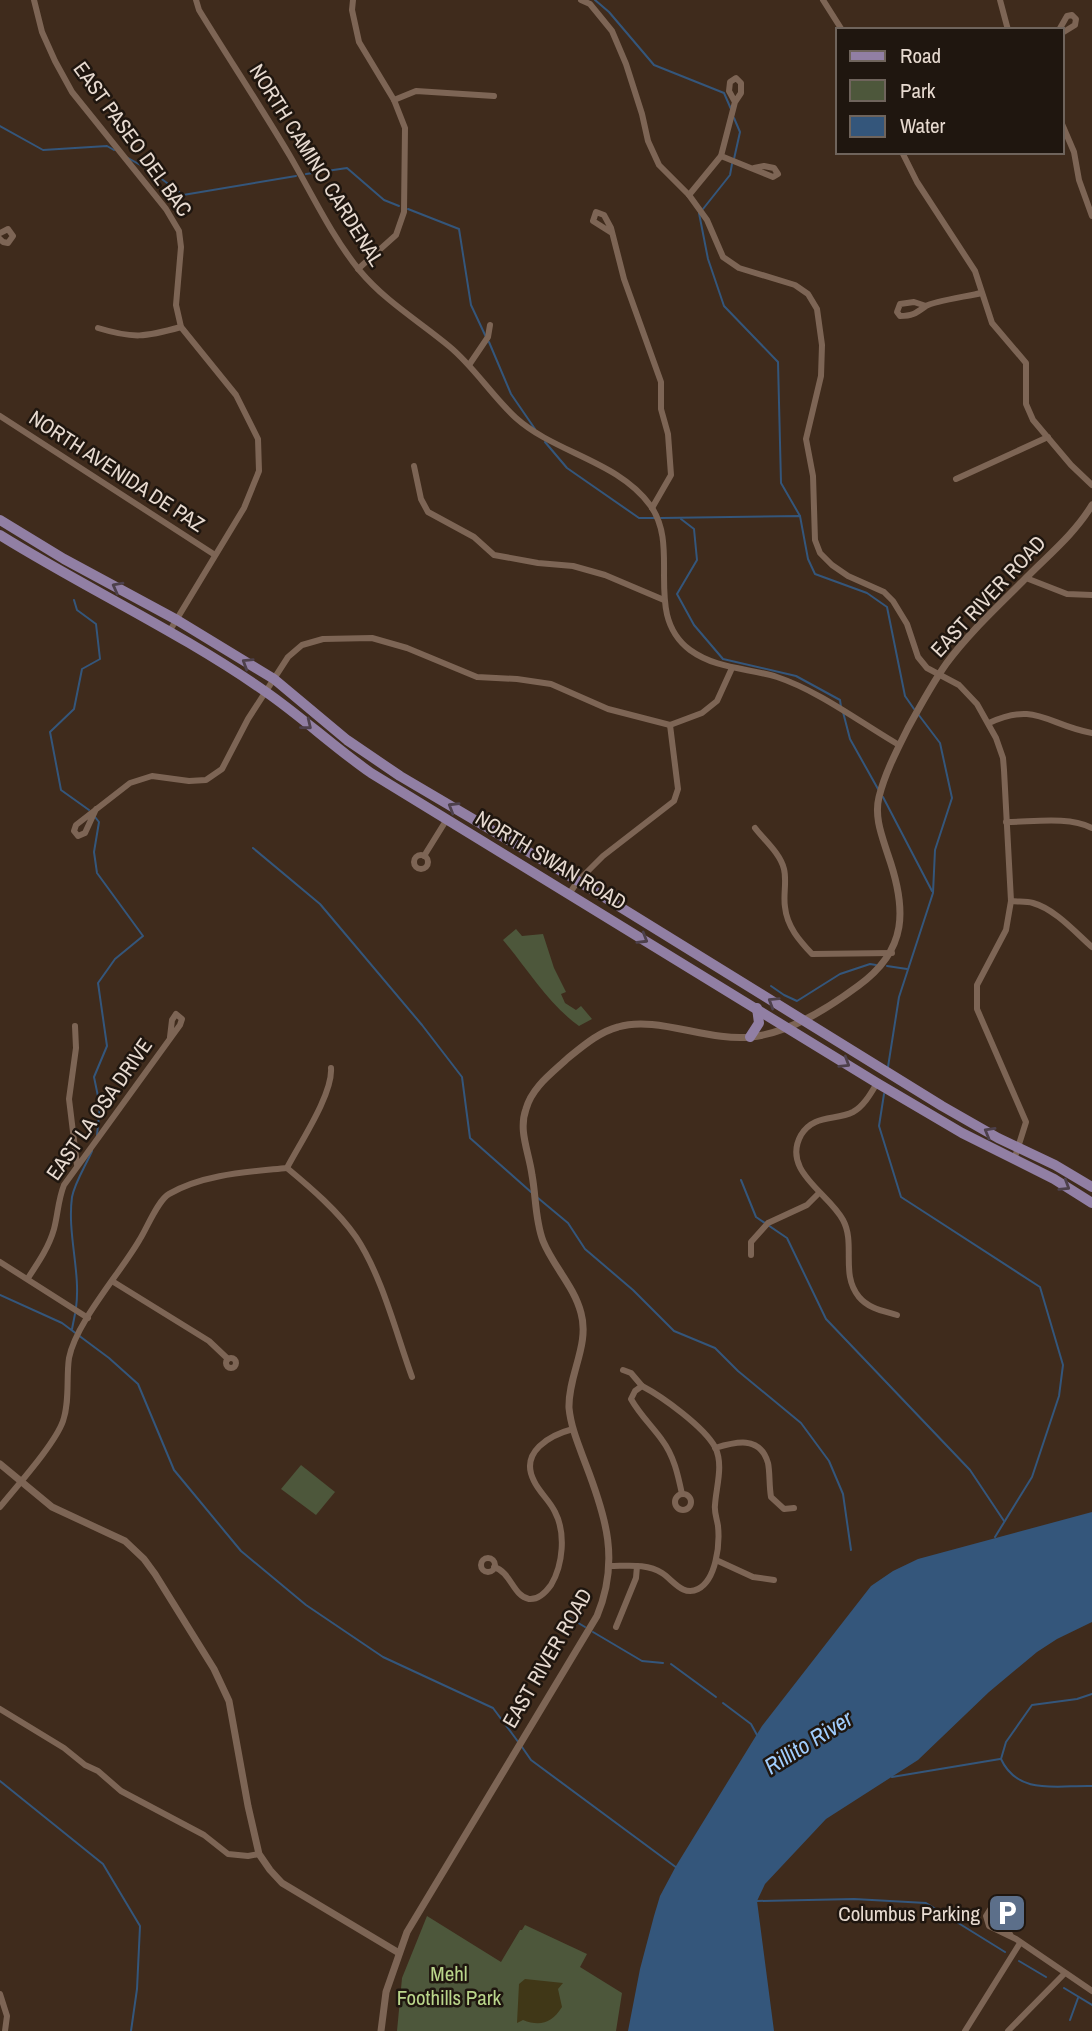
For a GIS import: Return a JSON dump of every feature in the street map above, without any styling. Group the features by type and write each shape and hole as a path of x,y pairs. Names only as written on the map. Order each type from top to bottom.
{"main road":[{"name":"NORTH SWAN ROAD","path":"0,520 64,559 177,620 274,679 347,740 402,777 578,881 943,1105 1092,1187"},
{"name":"NORTH SWAN ROAD","path":"0,535 169,632 266,692 351,759 877,1083 962,1133 1054,1179 1092,1203"},
{"path":"750,1037 759,1023 757,1008"}],"street":[{"name":"EAST PASEO DEL BAC","path":"34,0 42,32 72,92 166,209 179,231 181,247 176,305 181,327"},
{"name":"NORTH CAMINO CARDENAL","path":"196,0 199,10 358,269 386,300 449,346 518,420 612,472 631,486 652,508 660,526 664,600 677,638 708,661 777,677 802,688 899,746"},
{"path":"353,0 352,10 359,42 394,100 405,128 404,212 396,235 358,269"},
{"path":"581,0 590,4 612,31 626,64 648,141 659,165 689,195 707,220 723,257 739,268 795,285 808,294 817,309 822,345 821,376 806,439 813,477 815,540 820,553 848,576 884,592 893,601 907,624 918,657 927,668 966,691 989,723 1003,758 1011,901 1006,930 977,985 977,1009 1026,1122 1020,1148 1014,1160"},
{"path":"823,0 841,28"},
{"path":"1000,0 1007,28"},
{"path":"394,100 416,91 494,96"},
{"path":"689,195 721,156 736,102"},
{"path":"1064,129 1074,152 1079,180 1092,216"},
{"path":"903,154 917,182 975,271 992,323 1026,363 1026,404 1032,420 1078,473 1092,485"},
{"path":"721,156 754,168"},
{"path":"1085,193 1092,187"},
{"path":"612,233 624,279 661,383 661,409 668,433 671,475 652,508"},
{"path":"926,306 981,293"},
{"path":"469,365 488,337 490,326"},
{"path":"98,328 128,337 152,335 181,327 236,395 258,439 259,471 244,508 169,632"},
{"name":"NORTH AVENIDA DE PAZ","path":"0,416 215,555"},
{"path":"956,478 1048,437"},
{"path":"414,466 421,499 428,512 474,537 494,555 573,566 604,575 664,600"},
{"name":"EAST RIVER ROAD","path":"381,2031 386,1992 407,1932 597,1616 606,1590 610,1566 603,1514 573,1429 569,1395 583,1340 584,1323 577,1299 552,1258 539,1226 523,1130 528,1102 552,1072 580,1049 598,1036 622,1025 669,1028 708,1036 750,1037 775,1032 803,1020 857,987 879,969 892,953 901,913 897,888 878,823 877,807 899,746 939,674 967,639 1068,537 1092,505"},
{"path":"1026,578 1067,594 1092,595"},
{"path":"96,809 130,783 141,778 152,776 189,781 206,780 222,769 248,719 288,657 302,645 323,639 372,638 407,648 477,677 551,684 608,709 670,725 702,713 717,701 732,668"},
{"path":"989,723 1025,712 1037,714 1072,729 1092,733"},
{"path":"569,894 578,881 613,847 674,801 678,789 670,725"},
{"path":"425,856 447,819"},
{"path":"1006,822 1083,823 1092,828"},
{"path":"755,828 777,855 783,868 785,908 789,923 795,936 812,954 892,953"},
{"path":"1011,901 1042,907 1092,947"},
{"path":"75,1026 76,1048 69,1098 77,1165"},
{"name":"EAST LA OSA DRIVE","path":"28,1278 43,1256 54,1228 60,1194 77,1165 170,1037"},
{"path":"288,1168 326,1094 332,1079 331,1068"},
{"path":"877,1083 856,1111 823,1118 810,1124 802,1134 796,1157 801,1170 844,1221 848,1235 848,1270 859,1297 869,1307 897,1315"},
{"path":"0,1507 63,1423 67,1404 69,1358 74,1342 88,1318 135,1248 165,1196 189,1184 238,1173 288,1168 318,1194 356,1237 376,1278 412,1377"},
{"path":"751,1255 751,1242 768,1223 807,1205 819,1192"},
{"path":"0,1262 88,1318"},
{"path":"112,1281 209,1341 228,1359"},
{"path":"610,1566 649,1567 661,1572 682,1590 689,1592 699,1589 716,1560 719,1529 714,1508 719,1465 715,1448 699,1429 623,1370"},
{"path":"642,1385 631,1399 639,1414 663,1441 676,1466 682,1494"},
{"path":"494,1567 506,1573 520,1594 528,1599 545,1593 555,1578 561,1560 562,1538 556,1513 533,1480 531,1461 546,1439 573,1429"},
{"path":"715,1448 737,1441 749,1442 761,1450 768,1463 771,1497 784,1509 794,1508"},
{"path":"0,1464 52,1507 125,1541 144,1559 214,1669 229,1701 259,1854 282,1883 399,1952"},
{"path":"716,1560 753,1577 774,1580"},
{"path":"616,1627 636,1578 637,1566"},
{"path":"0,1709 98,1771 121,1791 204,1835 228,1854 259,1854"},
{"path":"1011,1936 1007,1929 1005,1911 997,1907 991,1908 986,1916 988,1924 1002,1934 1011,1936 1064,1974 1092,1990"},
{"path":"965,2031 1020,1942"},
{"path":"1008,2031 1064,1974"},
{"path":"0,1994 7,2016 5,2031"}],"green space":[{"path":"516,929 522,936 543,934 554,968 566,992 561,994 565,1003 576,1010 581,1006 592,1019 579,1026 548,997 503,940"},
{"path":"301,1465 335,1492 316,1515 281,1489"},
{"name":"Mehl Foothills Park","path":"427,1916 501,1962 525,1925 587,1954 580,1967 622,1993 616,2031 397,2031 402,1978"}],"sand":[{"path":"525,1979 563,1983 558,1989 562,2007 550,2020 535,2023 523,2020 517,2023 519,1984"}],"water":[{"name":"Rillito River","path":"1092,1512 1092,1622 1037,1652 989,1692 918,1760 826,1819 765,1884 757,1901 774,2031 628,2031 654,1916 660,1896 676,1866 762,1726 871,1586 918,1559"}],"waterway":[{"path":"595,0 609,12 654,65 724,93 731,109"},
{"path":"734,118 740,132 734,159"},
{"path":"0,126 43,150 107,146 114,150"},
{"path":"128,158 183,195 296,176"},
{"path":"703,209 730,175 732,164"},
{"path":"306,174 347,168 384,200 399,206"},
{"path":"408,209 459,229 471,305 486,337"},
{"path":"699,213 708,259 724,306 778,362 781,483 800,516"},
{"path":"489,342 511,394 535,429"},
{"path":"545,442 567,468 639,518 655,518"},
{"path":"661,518 800,516 808,559 815,574 867,593 887,607 905,696 914,709"},
{"path":"681,519 694,529 697,560 677,594 694,625 723,659 796,676 840,700 841,707"},
{"path":"74,600 77,610 96,624 100,659 82,669 74,709 50,732 61,790 89,810"},
{"path":"843,712 850,739 878,789"},
{"path":"888,1067 899,997 933,893 935,850 952,798 940,743 918,714"},
{"path":"883,797 932,891"},
{"path":"95,817 99,822 94,852 97,873 143,936 115,959 98,983 107,1046 94,1077 100,1106 97,1135"},
{"path":"253,848 320,904 422,1025 462,1077 470,1138 531,1192"},
{"path":"771,986 797,1001 840,974 870,964 876,965"},
{"path":"887,966 907,969"},
{"path":"884,1094 879,1126 901,1197 1040,1287 1063,1365 1059,1396 1032,1477 995,1537"},
{"path":"76,1308 72,1197 92,1151"},
{"path":"741,1180 756,1217 787,1238 826,1319 970,1470 1004,1521"},
{"path":"538,1198 568,1223 585,1249 633,1290 674,1331 715,1348 738,1371 801,1423 829,1461 843,1494 851,1550"},
{"path":"0,1295 62,1323 109,1358 138,1384 174,1470 241,1551 306,1605 383,1657 493,1708 519,1743"},
{"path":"72,1329 75,1314"},
{"path":"570,1618 585,1627"},
{"path":"593,1632 642,1661 663,1663"},
{"path":"671,1664 716,1697"},
{"path":"1092,1694 1077,1699 1032,1705 1006,1742 1001,1759 1008,1771 1028,1784 1053,1787 1092,1786"},
{"path":"723,1703 751,1724 757,1735"},
{"path":"522,1747 531,1760 677,1868"},
{"path":"892,1777 1000,1759"},
{"path":"0,1781 103,1864 140,1926 137,1989 131,2031"},
{"path":"757,1901 854,1899 926,1903 1005,1952"},
{"path":"1019,1961 1046,1977"},
{"path":"1064,1988 1092,2005"},
{"path":"1070,2020 1078,1998"}],"place":[{"name":"Columbus Parking","path":"1007,1913"}]}
